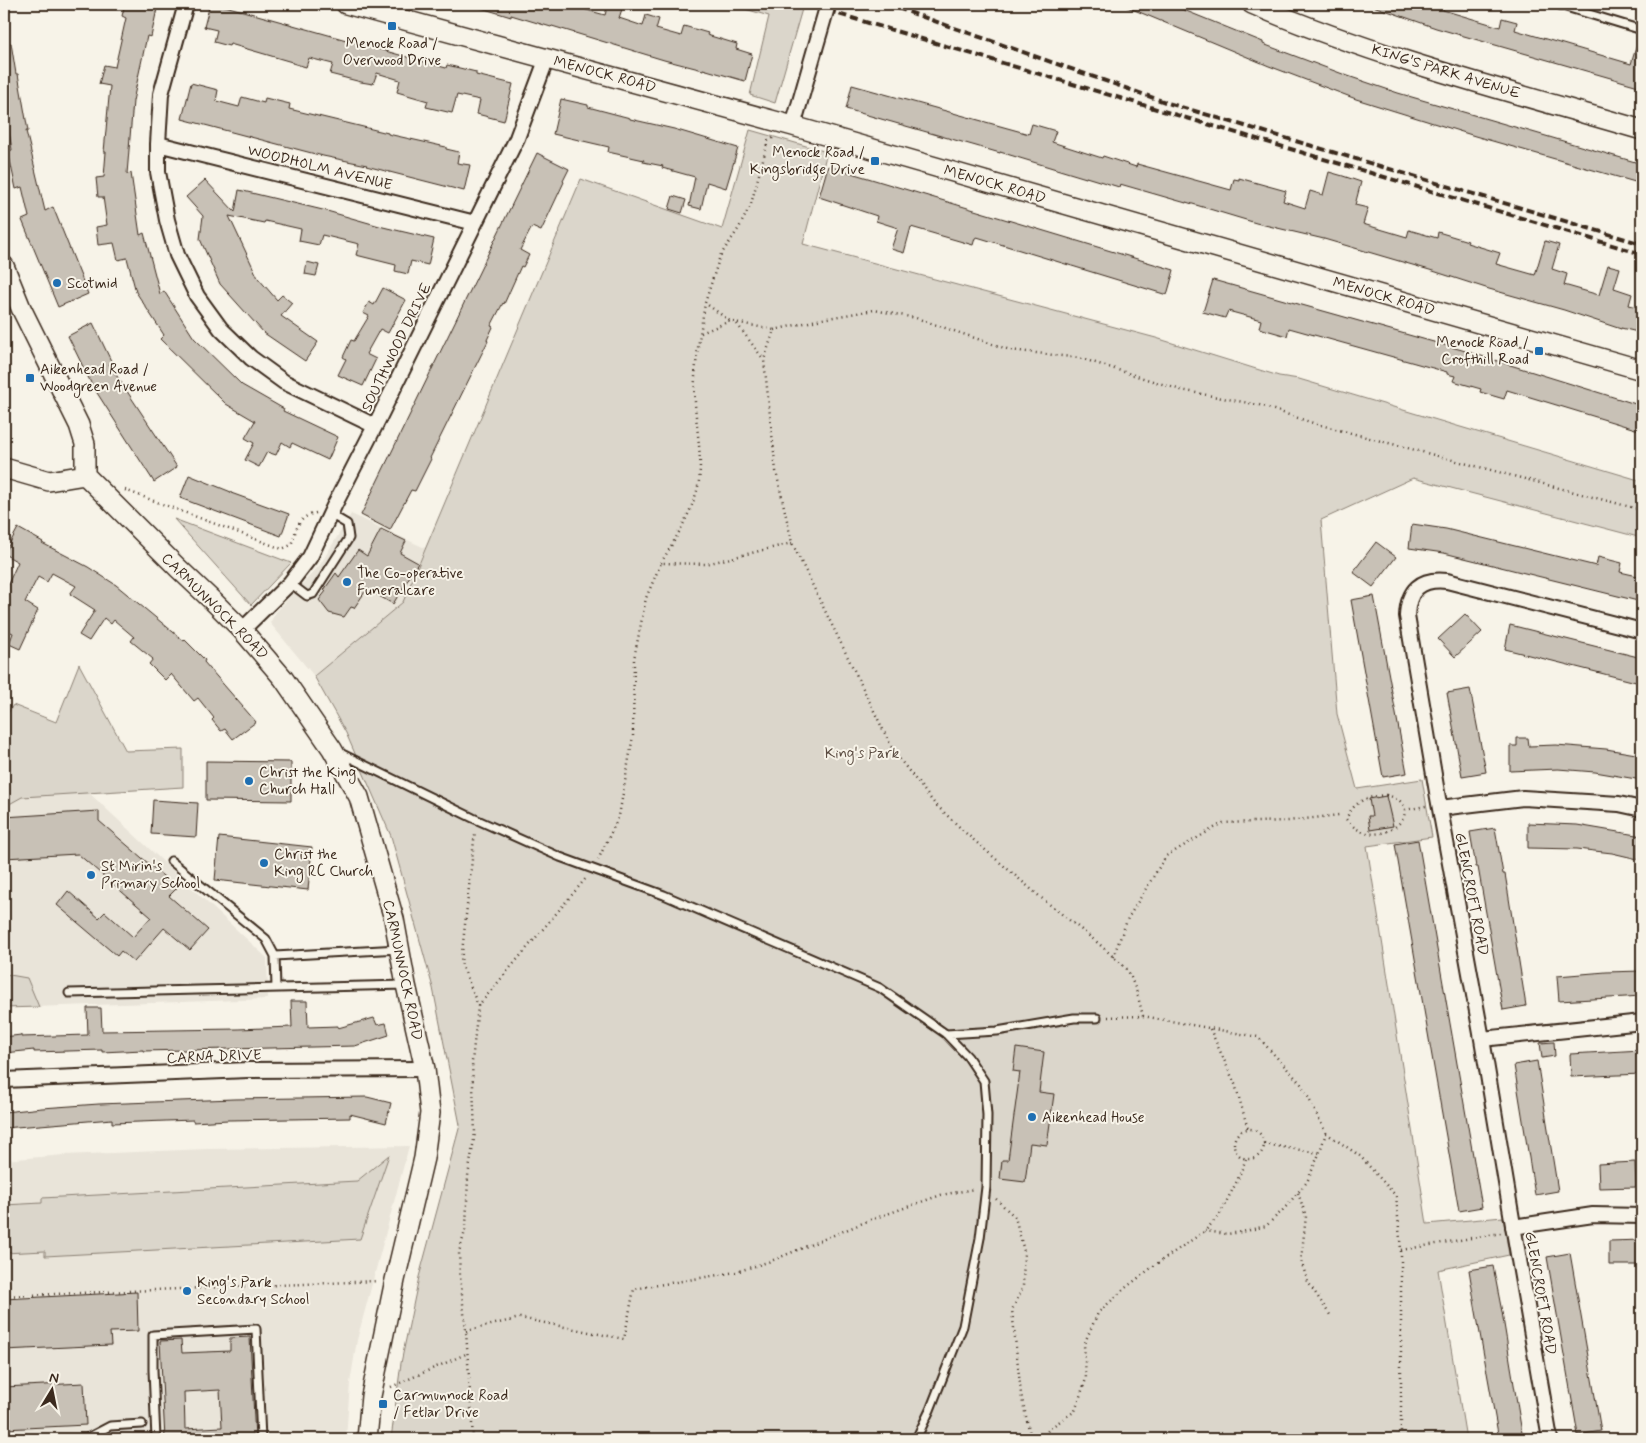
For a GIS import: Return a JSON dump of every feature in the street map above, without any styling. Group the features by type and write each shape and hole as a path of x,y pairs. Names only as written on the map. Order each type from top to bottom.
{"main road":[{"name":"MENOCK ROAD","path":"346,4 792,126 1642,370"},
{"name":"KING'S PARK AVENUE","path":"1252,4 1333,35 1453,75 1642,130"},
{"path":"4,266 21,308 79,425 85,444 85,475 49,481 4,468"},
{"name":"CARMUNNOCK ROAD","path":"85,475 242,630 283,678 332,749 358,797 394,919 406,985 425,1069 430,1113 424,1158 395,1280 371,1396 367,1439"}],"street":[{"path":"186,4 161,94 158,144 158,172 167,220 177,255 197,296 221,329 251,358 284,382 375,426"},
{"path":"792,126 828,4"},
{"name":"SOUTHWOOD DRIVE","path":"242,630 290,583 310,557 517,138 547,58"},
{"name":"WOODHOLM AVENUE","path":"158,144 475,222"},
{"name":"GLENCROFT ROAD","path":"1550,1439 1482,1039 1439,806 1407,616 1407,603 1415,589 1425,583 1435,580 1447,581 1642,631"},
{"path":"1439,806 1523,798 1619,804 1642,809"},
{"path":"1482,1039 1642,1022"},
{"name":"CARNA DRIVE","path":"4,1080 248,1070 425,1069"},
{"path":"1513,1229 1593,1215 1642,1216"}],"lane":[{"path":"1556,4 1642,30"},
{"path":"290,583 307,596 313,594 349,538 347,524 330,514"},
{"path":"332,749 476,820 560,857 664,895 880,988 946,1034 968,1057 984,1081 987,1115 986,1187 980,1238 963,1326 930,1410 916,1439"},
{"path":"171,861 266,940 275,956 276,988"},
{"path":"275,956 399,949"},
{"path":"69,993 406,985"},
{"path":"946,1034 996,1031 1074,1018 1097,1018"},
{"path":"156,1439 153,1335 256,1329 261,1439"},
{"path":"89,1439 89,1436 110,1426 142,1424"}],"path":[{"path":"478,1006 594,869 620,816 633,736 634,659 646,598 661,562 682,527 697,493 699,439 695,401 696,360 705,303 720,256 751,204 768,141 792,126"},
{"path":"705,303 730,321 774,330 822,318 874,310 916,318 1010,350 1080,358 1181,390 1259,405 1313,423 1642,510"},
{"path":"700,333 730,321"},
{"path":"736,322 764,360"},
{"path":"774,330 764,360 776,470 792,543 894,752 934,803 1039,896 1098,942 1128,970 1143,1016"},
{"path":"121,488 282,549 291,545 300,521 306,515 316,513 330,514"},
{"path":"661,562 706,564 792,543"},
{"path":"1386,795 1395,797 1405,810 1402,821 1394,828 1382,832 1366,834 1356,829 1346,819 1350,809 1362,800 1376,796 1386,795"},
{"path":"1405,810 1439,806"},
{"path":"1113,957 1128,918 1166,856 1223,823 1288,821 1339,815"},
{"path":"473,1439 459,1252 466,1228 468,1176 476,1133 472,1062 478,1006 461,962 476,820"},
{"path":"1097,1018 1143,1016 1258,1037 1302,1085 1326,1133 1360,1156 1396,1196 1401,1250 1401,1439"},
{"path":"1210,1029 1235,1084 1248,1129"},
{"path":"1248,1129 1258,1131 1264,1139 1262,1152 1250,1159 1237,1153 1234,1144 1237,1135 1248,1129"},
{"path":"1205,1231 1227,1234 1266,1226 1284,1210 1306,1182 1320,1154 1326,1133"},
{"path":"1264,1144 1320,1154"},
{"path":"1041,1439 1050,1428 1075,1411 1086,1379 1084,1344 1098,1313 1124,1289 1155,1265 1205,1231 1220,1214 1237,1181 1246,1158"},
{"path":"466,1331 520,1318 624,1338 634,1289 736,1272 870,1220 941,1195 986,1187 1015,1217 1024,1251 1023,1287 1012,1310 1021,1394 1031,1439"},
{"path":"1298,1193 1306,1216 1302,1261 1308,1282 1332,1318"},
{"path":"1401,1250 1513,1229"},
{"path":"4,1296 395,1280"},
{"path":"371,1396 468,1353"}],"shaded area":[{"path":"351,514 425,548 403,602 314,676 270,623 276,612 320,565"},
{"name":"St Mirin's Primary School","path":"46,753 267,958 268,999 4,1008 4,760"},
{"name":"King's Park Secondary School","path":"409,1146 357,1340 350,1383 346,1439 4,1439 4,1160 64,1155 207,1149"}],"green space":[{"path":"728,4 783,4 802,9 775,103 750,95 769,16"},
{"name":"King's Park","path":"750,130 827,152 803,244 1156,338 1279,376 1299,379 1642,481 1642,538 1413,478 1321,520 1337,714 1357,789 1422,779 1432,837 1367,846 1427,1224 1503,1217 1509,1255 1438,1270 1466,1439 391,1439 401,1363 419,1277 460,1125 433,988 391,836 346,733 314,676 403,602 581,179 722,229"},
{"path":"174,519 291,563 251,605"},
{"path":"79,664 126,751 183,749 183,787 22,797 4,807 4,720 13,705 56,722"},
{"path":"4,974 27,978 39,1007 4,1008"},
{"path":"389,1155 360,1239 45,1256 45,1251 4,1253 4,1205 42,1203 42,1198 357,1181"}],"building":[{"path":"125,4 158,4 151,37 147,36 133,101 127,174 131,173 140,235 144,233 160,294 164,291 194,338 242,385 284,409 283,411 338,437 328,460 292,443 290,447 282,442 276,455 267,452 259,467 245,460 254,443 245,438 255,421 226,404 160,339 164,335 136,292 127,258 118,260 114,243 98,245 96,227 107,225 103,197 98,197 96,178 104,177 106,152 104,152 110,86 99,84 104,65 115,67 126,18 122,16"},
{"path":"210,4 218,4 446,68 447,65 476,72 476,75 513,84 504,121 477,114 480,100 457,95 452,113 426,107 428,101 397,92 400,80 377,73 373,84 361,82 330,74 333,64 309,58 306,67 230,44 229,46 214,42 217,30 204,27"},
{"path":"478,4 584,4 583,9 605,15 608,4 616,4 623,6 619,18 643,26 646,15 659,19 656,29 681,36 684,26 737,44 736,49 752,54 745,81 664,60 552,26 511,15 511,17 478,7"},
{"path":"1120,4 1169,4 1263,42 1263,44 1398,93 1642,164 1642,184 1475,136 1356,99 1269,66"},
{"path":"1373,4 1445,4 1443,10 1500,27 1502,18 1517,22 1515,30 1631,64 1639,38 1642,39 1642,87 1436,28 1373,6"},
{"path":"11,43 28,131 26,131 45,211 53,207 88,294 58,307 22,220 29,217 22,187 16,189 8,151 12,150 8,126 4,126 4,44"},
{"path":"191,83 218,90 216,101 239,107 242,97 264,103 265,98 290,104 289,109 446,147 446,149 459,152 457,163 470,165 464,191 182,119"},
{"path":"852,85 1029,134 1032,124 1056,131 1052,142 1102,158 1103,156 1136,167 1137,164 1231,190 1234,179 1239,180 1239,178 1286,191 1283,201 1305,208 1310,191 1323,195 1329,172 1343,176 1361,182 1355,205 1368,208 1363,224 1407,237 1409,230 1437,238 1438,232 1500,253 1496,264 1535,275 1545,241 1559,245 1552,269 1567,274 1564,285 1599,295 1608,265 1620,268 1614,288 1632,294 1629,305 1642,308 1642,333 1621,329 1564,310 1324,239 1256,223 1120,184 1119,187 846,109"},
{"path":"561,99 738,148 726,188 707,182 701,209 689,206 695,177 662,168 663,166 643,162 644,160 608,152 609,147 553,134"},
{"path":"537,153 569,169 564,182 541,231 532,227 520,250 529,255 523,267 521,266 504,304 491,326 493,327 488,341 415,491 411,490 390,530 361,515"},
{"path":"828,166 1174,270 1167,295 977,237 973,245 911,227 904,253 891,249 898,228 876,221 877,216 819,197"},
{"path":"205,180 235,212 239,190 434,239 428,265 411,261 408,274 395,271 396,265 356,255 359,244 322,235 319,245 299,241 301,229 229,216 258,278 277,300 282,295 292,303 281,316 318,342 305,361 264,333 220,284 200,239 203,216 186,197"},
{"path":"673,196 686,200 682,213 669,209"},
{"path":"307,262 319,265 316,276 305,274"},
{"path":"1213,280 1462,350 1642,406 1642,431 1507,390 1504,399 1480,392 1481,389 1453,381 1455,376 1447,374 1447,372 1289,328 1287,336 1259,328 1261,320 1228,311 1225,318 1203,312"},
{"path":"383,288 406,300 388,333 380,329 366,354 376,359 363,386 338,375 346,359 343,357 351,340 354,341 369,316 363,313 369,302 374,305"},
{"path":"93,323 112,363 109,364 177,467 154,482 92,385 68,336"},
{"path":"189,475 231,493 289,514 281,536 180,498"},
{"path":"1412,524 1446,529 1596,566 1598,557 1622,563 1620,572 1642,577 1642,602 1444,553 1409,548"},
{"path":"18,528 116,585 185,640 205,660 204,662 256,722 233,739 225,729 221,731 212,720 214,718 198,698 194,701 171,674 165,680 149,664 153,659 131,641 134,637 114,620 111,624 104,618 89,641 79,635 95,610 70,594 76,586 52,573 47,582 38,577 25,602 38,610 20,649 9,644 13,633 4,629 4,593 18,562 4,554"},
{"path":"381,529 406,541 400,553 418,563 393,604 367,589 354,608 351,607 344,617 329,613 319,600 326,591 324,590 336,573 339,577 358,550 367,556"},
{"path":"1376,542 1396,557 1373,587 1353,572"},
{"path":"1374,596 1407,773 1383,777 1351,600"},
{"path":"1465,614 1482,632 1455,657 1438,639"},
{"path":"1510,625 1642,658 1636,682 1505,649"},
{"path":"1470,689 1486,772 1462,776 1447,693"},
{"path":"1517,738 1528,738 1529,746 1556,745 1606,749 1642,755 1642,780 1595,772 1558,769 1510,771 1510,746 1517,746"},
{"name":"Christ the King Church Hall","path":"206,761 291,762 291,801 206,800"},
{"path":"1386,796 1393,826 1370,830 1368,816 1372,816 1369,799"},
{"path":"153,800 198,803 196,837 151,834"},
{"path":"99,811 99,821 177,888 169,896 208,930 190,950 164,928 134,962 121,951 117,956 57,905 68,891 99,918 105,912 133,937 151,917 78,854 4,858 4,817"},
{"path":"1528,823 1577,825 1642,836 1642,860 1612,853 1577,849 1528,848"},
{"path":"1495,828 1503,874 1505,874 1526,1006 1503,1010 1470,832"},
{"name":"Christ the King RC Church","path":"219,837 312,847 308,890 215,880"},
{"path":"1418,840 1482,1207 1459,1211 1395,844"},
{"path":"1642,971 1642,996 1559,1001 1557,976"},
{"path":"291,1001 307,1001 308,1027 338,1026 338,1028 374,1018 377,1025 386,1023 389,1035 355,1046 102,1052 102,1050 34,1052 34,1050 4,1053 4,1037 21,1035 21,1037 88,1035 87,1008 101,1008 102,1031 238,1029 292,1027"},
{"path":"1554,1042 1555,1056 1542,1058 1540,1043"},
{"name":"Aikenhead House","path":"1016,1048 1044,1052 1039,1092 1054,1094 1047,1145 1030,1143 1025,1182 1000,1179 1002,1160 1008,1160 1020,1072 1013,1071"},
{"path":"1642,1050 1642,1074 1571,1077 1570,1054"},
{"path":"1537,1061 1558,1191 1535,1195 1514,1065"},
{"path":"367,1097 391,1103 386,1123 350,1114 350,1118 193,1122 193,1120 112,1123 112,1119 4,1128 4,1112 42,1108 234,1099"},
{"path":"1635,1162 1636,1187 1599,1188 1598,1164"},
{"path":"1642,1240 1642,1265 1609,1265 1609,1241"},
{"path":"1570,1253 1601,1431 1578,1435 1547,1257"},
{"path":"1493,1266 1523,1439 1499,1439 1475,1306 1469,1270"},
{"path":"137,1292 138,1331 110,1332 111,1345 4,1350 4,1299"},
{"path":"250,1337 255,1439 165,1439 160,1341 181,1340 182,1353 230,1351 230,1338","holes":["220,1390 222,1427 185,1429 184,1392"]},
{"path":"84,1383 86,1425 4,1429 4,1387"}],"railway":[{"path":"805,4 1642,254"},
{"path":"886,4 1171,104 1642,244"}],"place":[{"name":"Menock Road / Overwood Drive","path":"392,26"},
{"name":"Menock Road / Kingsbridge Drive","path":"875,161"},
{"name":"Scotmid","path":"57,283"},
{"name":"Menock Road / Crofthill Road","path":"1539,351"},
{"name":"Aikenhead Road / Woodgreen Avenue","path":"30,378"},
{"name":"The Co-operative Funeralcare","path":"347,582"},
{"name":"Christ the King Church Hall","path":"249,781"},
{"name":"Christ the King RC Church","path":"264,863"},
{"name":"St Mirin's Primary School","path":"91,875"},
{"name":"Aikenhead House","path":"1032,1117"},
{"name":"King's Park Secondary School","path":"187,1291"},
{"name":"Carmunnock Road / Fetlar Drive","path":"383,1404"}]}
